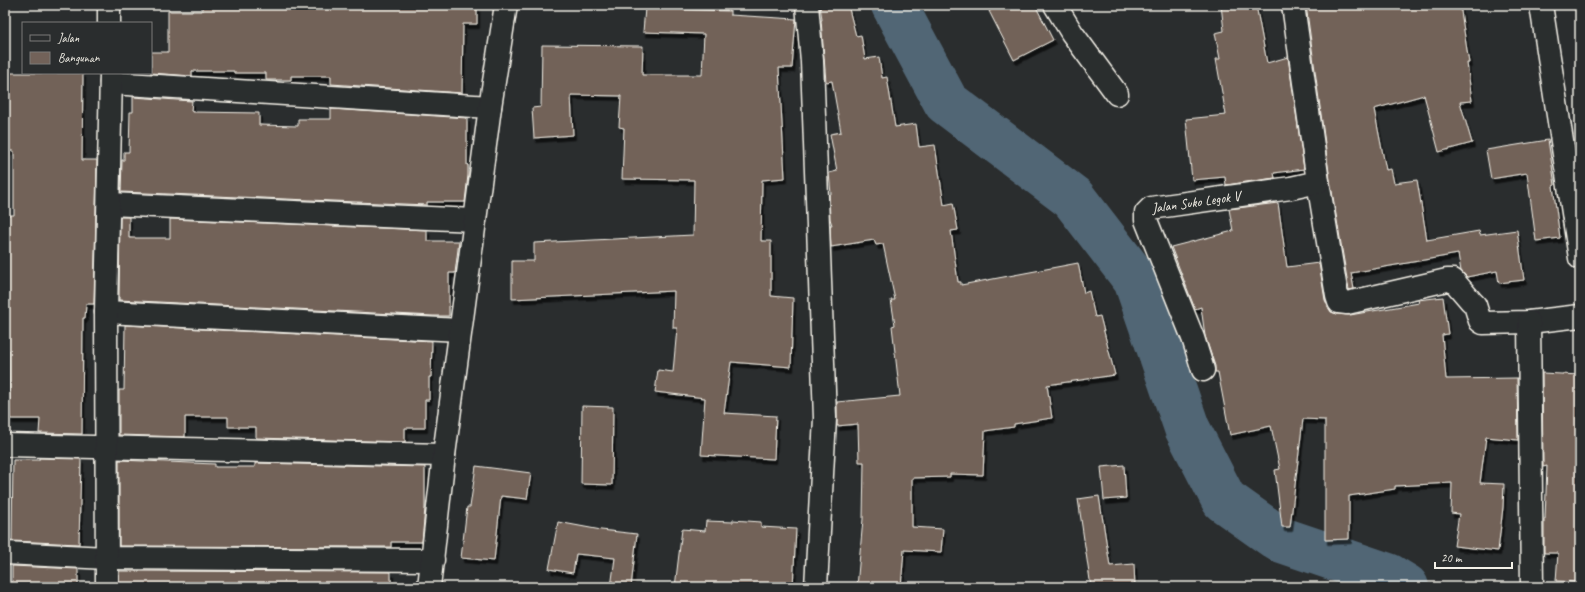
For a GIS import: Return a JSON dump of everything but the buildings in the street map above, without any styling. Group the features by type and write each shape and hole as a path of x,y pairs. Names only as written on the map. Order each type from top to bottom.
{"street":[{"path":"109,5 109,22"},
{"path":"429,587 460,330 490,107 506,5"},
{"path":"807,5 812,61 825,418 816,587"},
{"path":"1055,5 1072,33 1117,94"},
{"path":"1293,5 1318,182 1339,302 1347,303 1447,280 1453,280 1475,305 1480,321 1484,323 1529,322 1580,316"},
{"path":"1541,5 1580,258"},
{"path":"107,587 108,447 106,312 111,78 490,107"},
{"name":"Jalan Suko Legok V","path":"1203,370 1146,220 1146,213 1151,208 1291,188 1318,182"},
{"path":"109,204 475,220"},
{"path":"106,312 460,330"},
{"path":"1529,322 1532,587"},
{"path":"5,445 444,455"},
{"path":"5,553 107,558 433,560"}],"waterway":[{"path":"894,5 946,102 1073,198 1136,280 1187,428 1224,500 1279,539 1388,576 1406,587"}]}
